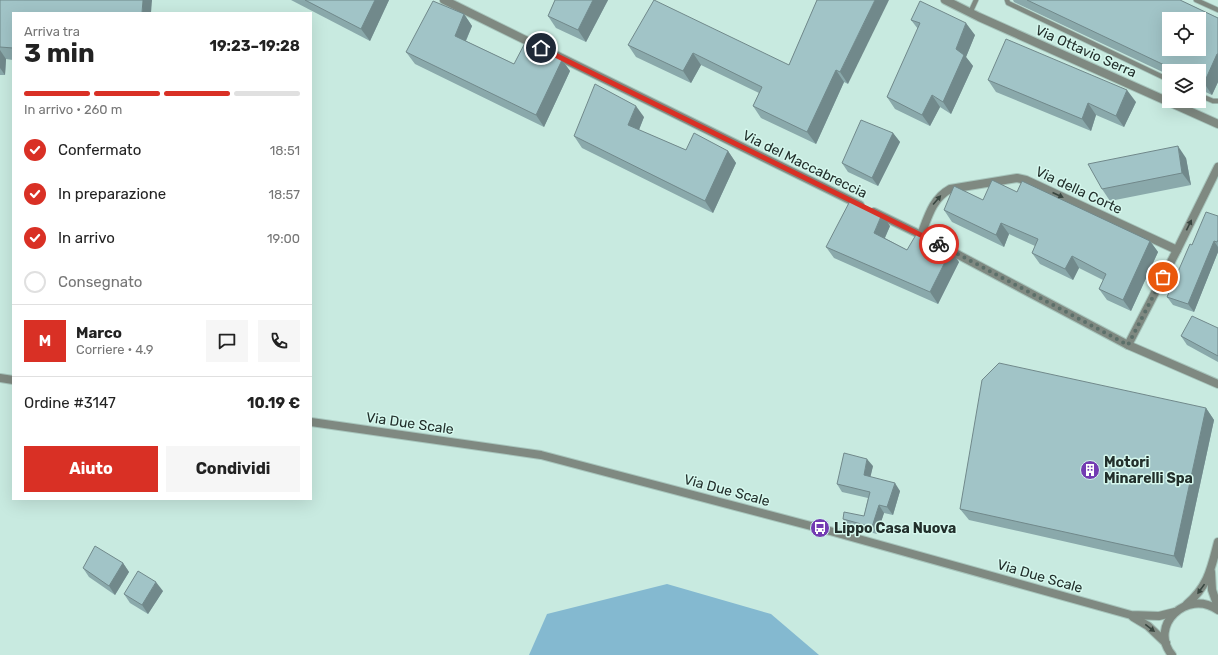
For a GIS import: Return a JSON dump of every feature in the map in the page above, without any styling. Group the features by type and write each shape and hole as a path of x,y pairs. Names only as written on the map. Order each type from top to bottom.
{"street":[{"name":"Via del Maccabreccia","path":"444,0 921,235 1128,345 1218,384"},
{"name":"Via Ottavio Serra","path":"945,0 970,13 1218,124"},
{"path":"1128,345 1218,167"},
{"name":"Via della Corte","path":"921,235 932,205 942,193 950,189 1017,178 1026,180 1176,250"},
{"path":"0,378 12,380"},
{"name":"Via Due Scale","path":"312,422 541,455 845,535 1131,615 1159,616 1175,612"},
{"path":"1166,644 1166,627 1175,612 1198,594 1204,585 1211,569 1218,542"},
{"path":"1211,569 1212,590 1218,609"},
{"path":"1184,606 1194,603 1203,603 1218,609"},
{"name":"Via Due Scale","path":"1131,615 1148,626 1166,644 1172,655"}],"lane":[{"path":"970,13 976,0"},
{"path":"1007,0 1008,4 1162,77"},
{"path":"1196,0 1218,10"},
{"path":"1206,98 1212,101 1218,100"}],"water":[{"path":"667,584 771,614 819,655 529,655 547,614"}],"building":[{"path":"0,0 143,0 142,12 12,12 12,48 0,47"},
{"path":"305,0 375,0 361,29"},
{"path":"555,0 593,0 578,30 548,16"},
{"path":"654,0 789,65 817,0 875,0 840,72 836,70 807,132 753,106 762,87 693,53 683,71 628,45"},
{"path":"1027,0 1180,0 1205,12 1162,12 1162,56 1206,56 1206,12 1218,18 1217,54 1206,79 1206,64 1162,64"},
{"path":"433,1 464,14 455,36 514,64 526,41 562,60 536,115 406,52"},
{"path":"920,1 966,23 956,49 964,55 943,102 932,95 922,115 887,97 920,23 911,20"},
{"path":"1006,39 1127,90 1116,116 1088,103 1082,119 988,80"},
{"path":"595,84 636,106 628,125 686,150 694,133 728,151 705,201 574,136"},
{"path":"861,120 893,133 872,178 842,163"},
{"path":"1178,146 1182,173 1102,189 1088,164"},
{"path":"992,180 1017,192 1022,181 1150,241 1123,300 1099,289 1106,274 1072,256 1065,269 1032,253 1038,239 1001,223 996,235 944,210 954,186 983,200"},
{"path":"851,199 882,214 874,233 907,250 917,233 951,250 930,292 826,247"},
{"path":"1206,212 1218,216 1218,240 1217,242 1214,241 1188,304 1167,297"},
{"path":"1192,316 1218,328 1218,356 1181,336"},
{"name":"Motori Minarelli Spa","path":"999,363 1206,408 1174,556 960,509 982,380"},
{"path":"844,453 867,459 864,475 895,483 887,507 879,505 872,527 843,519 844,512 864,516 870,492 837,484"},
{"path":"95,546 123,563 109,586 83,568"},
{"path":"138,571 156,582 142,605 124,594"}],"way so far":[{"path":"939,244 1128,345 1163,277"}],"place":[{"name":"Motori Minarelli Spa","path":"1090,470"},
{"name":"Lippo Casa Nuova","path":"820,528"}],"route":[{"path":"541,48 939,244"}]}
